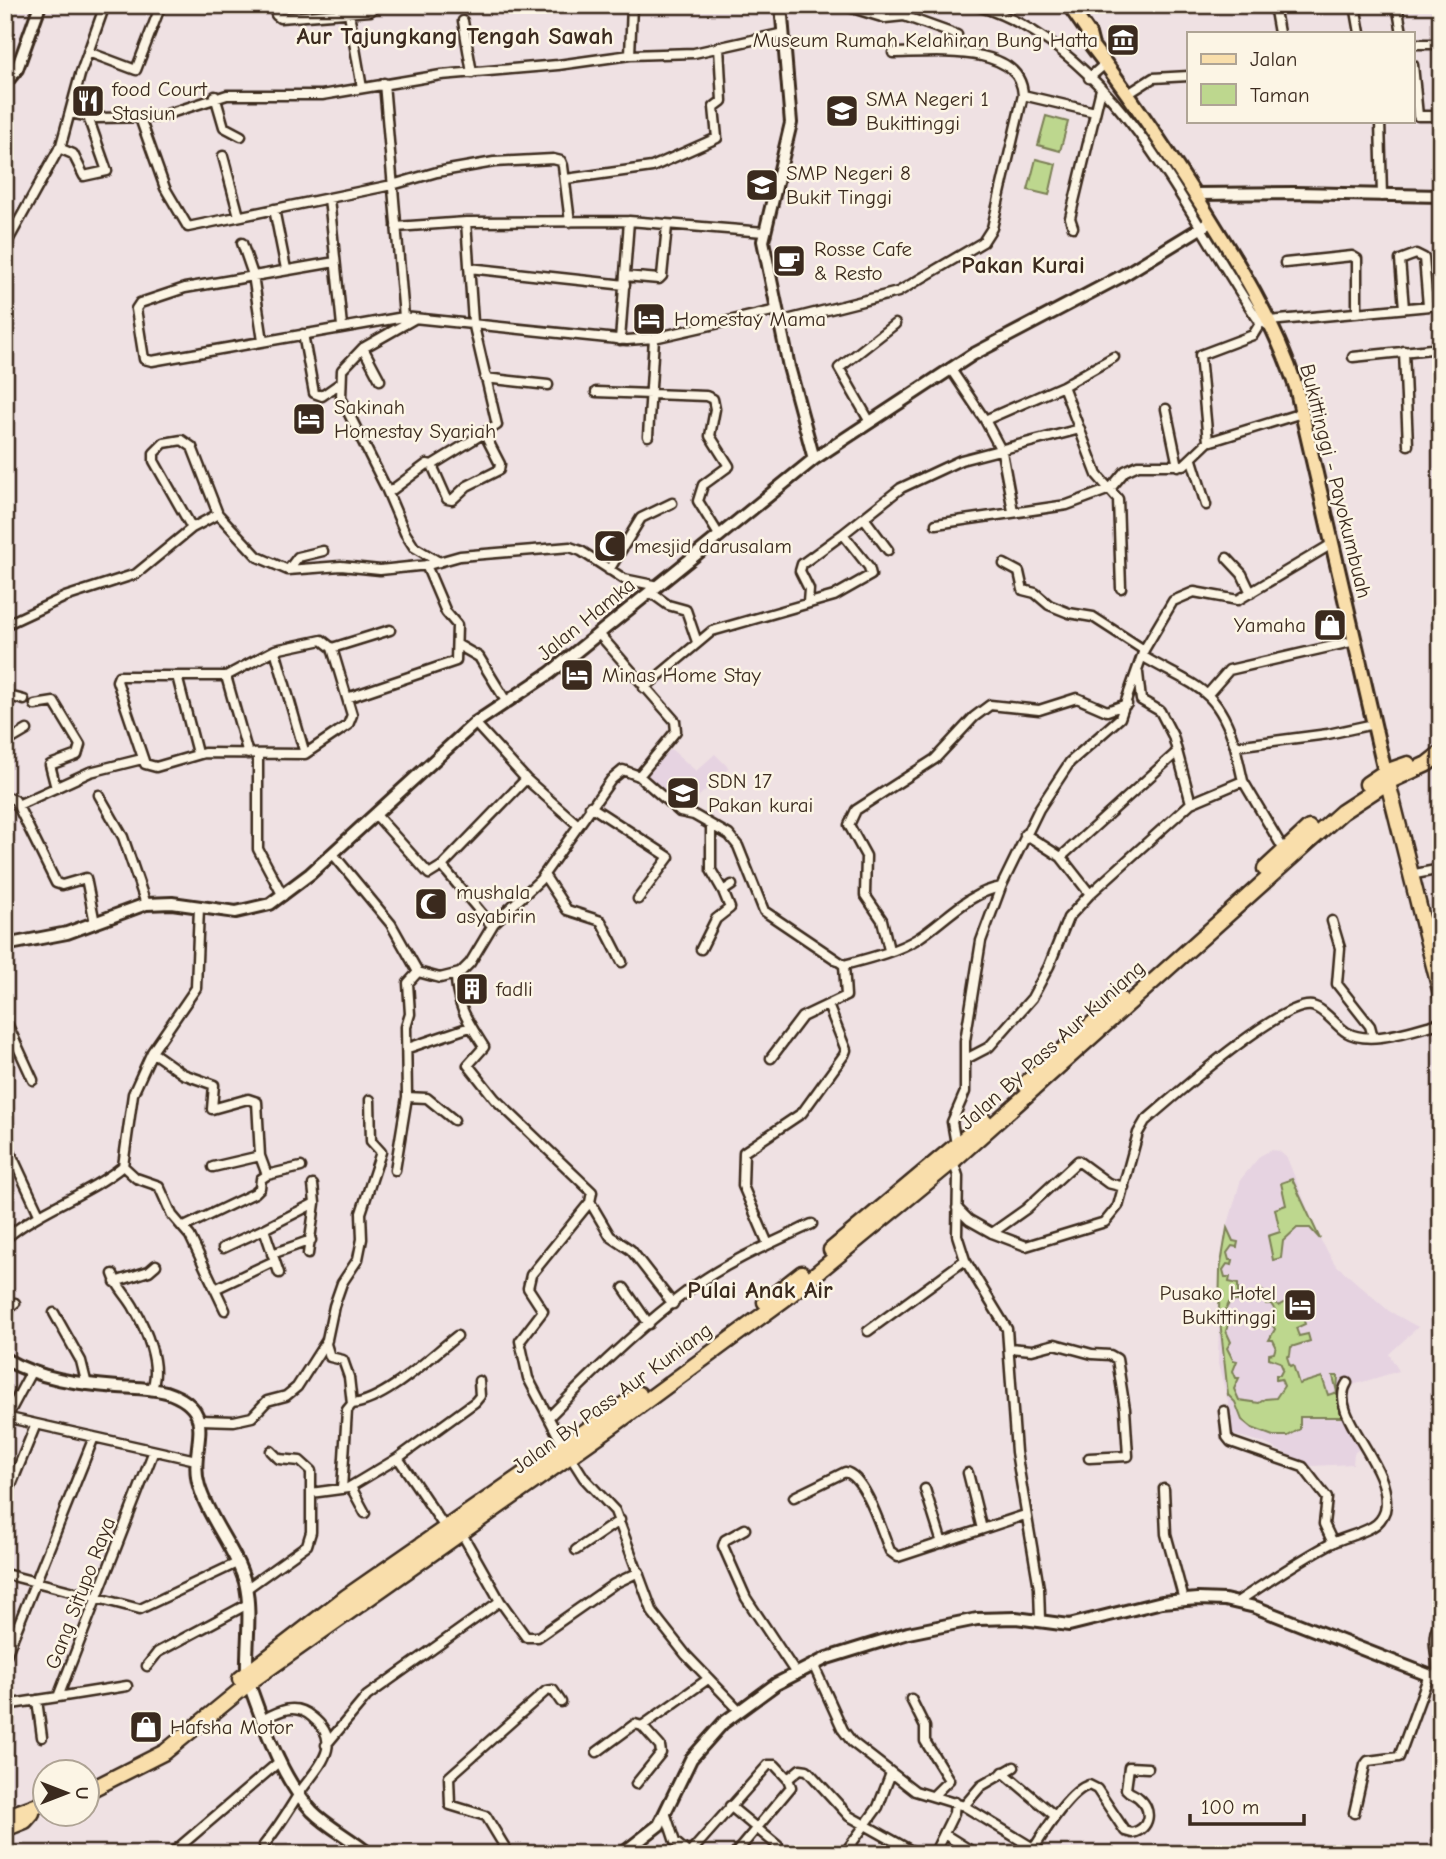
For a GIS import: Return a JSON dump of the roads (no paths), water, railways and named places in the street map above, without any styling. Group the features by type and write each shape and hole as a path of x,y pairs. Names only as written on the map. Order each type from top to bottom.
{"highway":[{"path":"1437,755 1427,764 1386,777 1410,875 1437,953 1441,994"},
{"name":"Jalan By Pass Aur Kuniang","path":"1237,902 1284,850 1337,804 1386,777"},
{"name":"Jalan By Pass Aur Kuniang","path":"102,1783 174,1740 248,1679 376,1584 790,1295 957,1144 1041,1075 1237,902 1386,777"},
{"name":"Jalan By Pass Aur Kuniang","path":"869,1223 953,1161 1041,1075"},
{"name":"Jalan By Pass Aur Kuniang","path":"102,1775 174,1740"},
{"path":"5,1810 32,1810"},
{"path":"5,1817 32,1811"},
{"path":"5,1823 32,1812"},
{"path":"5,1829 18,1825 32,1813"}],"main road":[{"path":"1062,5 1092,46"},
{"name":"Bukittinggi - Payokumbuah","path":"1069,5 1088,34 1092,46 1127,92 1212,221 1285,355 1302,413 1386,777"}],"street":[{"path":"5,83 18,69 40,5"},
{"path":"5,246 60,149 88,52 105,5"},
{"path":"88,52 136,70 161,5"},
{"path":"274,5 280,18 370,11 378,5"},
{"path":"630,55 632,5"},
{"path":"780,5 791,123 764,233 769,279 814,459"},
{"path":"842,5 885,19 904,16 957,35"},
{"path":"974,5 1002,15 1059,50 1112,100 1142,137 1199,229 1267,324"},
{"path":"1274,5 1279,32"},
{"path":"1355,5 1360,32"},
{"path":"1397,5 1402,32"},
{"path":"349,13 362,88"},
{"path":"463,22 472,73"},
{"path":"70,113 88,117 140,118 169,115 215,96 309,96 384,83 630,55 694,53 784,33"},
{"path":"1414,44 1441,44"},
{"path":"566,178 652,167 715,139 714,107 722,102 719,47"},
{"path":"779,322 892,295 983,242 992,228 1023,95 1023,82 1016,72 991,59 961,53 892,53"},
{"path":"1089,78 1105,64"},
{"path":"1414,75 1418,116 1441,116"},
{"path":"1112,100 1153,78 1187,76"},
{"path":"384,83 404,317"},
{"path":"1073,228 1070,218 1101,89"},
{"path":"1023,95 1095,111"},
{"path":"215,96 224,127 241,136"},
{"path":"60,149 73,153 84,176 107,171 88,117"},
{"path":"140,118 165,188 185,226 393,185 437,172 494,162 553,159 562,161 570,222"},
{"path":"1380,122 1382,195"},
{"path":"223,156 239,216"},
{"path":"1194,194 1441,196"},
{"path":"329,198 342,326"},
{"path":"274,209 286,269"},
{"path":"396,227 466,222 629,221 764,233"},
{"path":"620,340 629,221"},
{"name":"Jalan Hamka","path":"5,945 67,933 146,904 172,902 250,911 283,896 333,854 475,723 550,673 814,459 950,368 1122,276 1212,221"},
{"path":"388,493 427,464 432,464 489,432 497,422 473,322 466,222"},
{"path":"469,268 625,281 659,279 662,275 667,226"},
{"path":"242,243 253,275 263,341"},
{"path":"1404,308 1400,260 1416,254 1424,258 1427,306"},
{"path":"1285,263 1352,256 1357,259 1357,312"},
{"path":"335,262 185,288 139,303 136,309 142,355 144,359 152,361 404,317 473,322 620,340 654,338 777,310"},
{"path":"1208,442 1200,355 1253,335 1267,324 1357,312 1441,305"},
{"path":"414,319 363,348 344,364 339,384 341,398 414,546 439,562"},
{"path":"870,422 839,368 895,324"},
{"path":"303,334 314,393 325,395 339,384"},
{"path":"648,436 654,338"},
{"path":"363,348 380,380"},
{"path":"1353,357 1441,348"},
{"path":"1404,351 1408,445"},
{"path":"985,420 1063,386 1114,357"},
{"path":"950,368 985,420 1002,452 1013,511"},
{"path":"485,378 548,385"},
{"path":"1063,386 1097,475 1118,499 1121,588"},
{"path":"596,392 706,396 715,404 710,436 729,466 703,485 698,501 719,535"},
{"path":"1166,409 1178,466"},
{"path":"936,524 1067,505 1111,489 1125,471 1138,465 1178,466 1192,460 1208,442 1302,413"},
{"path":"808,602 809,589 800,570 802,564 901,488 961,460 1002,452 1080,429"},
{"path":"432,464 447,499 452,500 472,482 499,470 489,432"},
{"path":"192,528 154,461 154,453 163,443 182,440 192,447 218,514 258,556 288,570 341,566 380,570 426,565 460,556 570,547 631,582 654,589 668,605 685,610 697,642"},
{"path":"1192,460 1206,505"},
{"path":"609,570 641,518 672,503"},
{"path":"5,625 65,597 136,573 192,528 218,514"},
{"path":"864,518 888,550"},
{"path":"644,688 697,642 721,626 834,596 871,575 869,567 843,534"},
{"path":"957,1144 952,1122 965,1091 965,1041 978,956 1000,887 1026,834 1070,762 1120,718 1143,653 1173,601 1194,592 1238,600 1332,544"},
{"path":"288,570 298,557 323,551"},
{"path":"1227,558 1242,574 1251,593"},
{"path":"1004,564 1019,572 1023,590 1035,593 1049,605 1069,613 1093,617 1208,694 1223,713 1243,781 1284,850"},
{"path":"347,698 454,663 458,658 457,625 446,612 426,565"},
{"path":"332,649 390,630"},
{"path":"599,634 677,726 667,744 639,776"},
{"path":"315,641 327,643 332,649 352,721 305,754 197,753 156,767 150,767 142,758 118,678 123,675 226,676 275,650 315,641"},
{"path":"1208,694 1229,670 1355,641"},
{"path":"458,645 479,657 506,701"},
{"path":"275,650 305,754"},
{"path":"1137,670 1141,700 1160,711 1172,736 1191,803"},
{"path":"177,676 197,753"},
{"path":"226,676 253,754 258,849 283,896"},
{"path":"5,695 24,700"},
{"path":"888,950 882,920 865,895 866,856 849,825 856,810 935,759 974,717 990,705 1039,710 1077,698 1107,711 1127,704"},
{"path":"35,705 54,702 80,745 78,755 50,765 56,788"},
{"path":"475,723 526,779 577,824"},
{"path":"1234,746 1328,734 1374,724"},
{"path":"5,743 27,730"},
{"path":"1060,857 1176,753"},
{"path":"18,805 90,772 142,758"},
{"path":"333,854 391,924 418,972 440,978 456,975 470,963 492,926 544,875 590,806 618,773 626,770 639,776 680,812 694,815 729,835 738,846 767,914 844,965"},
{"path":"376,815 429,874 442,866 526,779"},
{"path":"966,1059 989,1047 1032,998 1045,975 1068,918 1090,894 1191,803 1243,781"},
{"path":"99,795 123,837 146,904"},
{"path":"5,796 15,800 18,805 57,883 62,885 86,878 95,923"},
{"path":"590,806 669,857 638,899"},
{"path":"701,949 716,919 730,908 711,870 711,826"},
{"path":"1026,834 1060,857 1090,894"},
{"path":"442,866 492,926"},
{"path":"1410,875 1441,869"},
{"path":"544,875 567,910 601,921 622,962"},
{"path":"723,891 733,885"},
{"path":"844,965 915,940 957,907 984,891 1000,887"},
{"path":"5,1238 39,1214 85,1194 123,1167 135,1087 152,1052 196,988 199,907"},
{"path":"1332,921 1340,948 1337,984 1370,1026 1373,1037"},
{"path":"771,1058 802,1017 846,996 844,965"},
{"path":"395,1170 407,1097 406,1027 410,1014 408,983 418,972"},
{"path":"456,975 459,1003 470,1027 485,1049 468,1061 471,1069 495,1099 593,1195 529,1281 529,1293 543,1311 520,1341 527,1378 549,1417 562,1455 608,1502 620,1520 653,1612 708,1679 739,1710"},
{"path":"768,1244 743,1186 744,1152 802,1113 844,1055 846,1049 828,1005"},
{"path":"957,1208 969,1220 1013,1243 1035,1245 1105,1222 1114,1213 1124,1187 1138,1133 1145,1121 1255,1031 1312,1006 1346,1032 1373,1037 1441,1023"},
{"path":"5,1019 19,1044 33,1080"},
{"path":"408,1048 470,1027"},
{"path":"152,1052 183,1074 214,1085 212,1110 248,1099 257,1102 260,1156 267,1175"},
{"path":"407,1097 427,1098 454,1120"},
{"path":"200,1420 234,1421 252,1417 267,1401 286,1396 297,1387 327,1340 338,1290 358,1259 362,1239 361,1213 381,1152 371,1141 370,1100"},
{"path":"5,1142 39,1214"},
{"path":"213,1167 260,1156"},
{"path":"953,1161 958,1176 957,1235 965,1260 1005,1321 1016,1452 1039,1588 1040,1619"},
{"path":"992,1234 1026,1209 1078,1161 1108,1182 1124,1187"},
{"path":"123,1167 136,1178 159,1186 172,1215 184,1227 225,1310"},
{"path":"184,1227 255,1193 260,1188 261,1179 267,1175 301,1167"},
{"path":"308,1254 315,1203 313,1185"},
{"path":"590,1202 610,1236 631,1250 673,1304"},
{"path":"223,1248 315,1203"},
{"path":"549,1417 649,1324 691,1289 768,1244 812,1224"},
{"path":"264,1230 279,1273"},
{"path":"215,1289 311,1240"},
{"path":"868,1331 965,1260"},
{"path":"151,1390 156,1377 152,1356 133,1306 114,1278 149,1271 156,1265"},
{"path":"624,1288 649,1324"},
{"path":"5,1311 15,1303"},
{"path":"54,1313 80,1361 87,1385"},
{"path":"365,1513 347,1488 347,1410 352,1404 362,1402 392,1385 457,1336"},
{"path":"327,1340 330,1357 340,1358 344,1363 352,1404"},
{"path":"1009,1348 1032,1350 1055,1344 1117,1359 1125,1409 1128,1456 1089,1458"},
{"path":"5,1359 31,1372 87,1385 165,1392 187,1402 200,1420 196,1461 199,1487 237,1563 246,1589 248,1679 262,1720 280,1761 299,1794 319,1818 369,1854"},
{"path":"31,1372 6,1417 196,1461"},
{"path":"311,1493 347,1488 398,1458 475,1402 480,1396 479,1381"},
{"path":"1237,1602 1333,1543 1373,1527 1385,1510 1384,1483 1379,1468 1351,1428 1343,1392 1347,1383"},
{"path":"1224,1411 1227,1437 1231,1442 1307,1470 1327,1498 1324,1524 1333,1543"},
{"path":"5,1500 36,1424"},
{"path":"5,1658 94,1437"},
{"path":"246,1589 307,1545 311,1532 310,1468 300,1461 279,1459 271,1451"},
{"name":"Gang Situpo Raya","path":"5,1705 58,1697 153,1453"},
{"path":"398,1458 453,1530 526,1637 538,1637 614,1584 639,1572"},
{"path":"794,1497 845,1472 852,1473 861,1483 894,1555 902,1557 1025,1515"},
{"path":"968,1474 982,1529"},
{"path":"925,1489 942,1544"},
{"path":"1164,1489 1166,1534 1184,1600"},
{"path":"576,1550 620,1520"},
{"path":"745,1529 725,1541 723,1546 746,1598 795,1672"},
{"path":"5,1574 133,1608 148,1607 237,1563"},
{"path":"622,1854 659,1825 691,1759 717,1729 739,1710 795,1672 813,1664 941,1624 977,1619 1040,1619 1069,1625 1126,1610 1184,1600 1237,1602 1435,1678"},
{"path":"326,1745 367,1696 500,1601"},
{"path":"147,1666 158,1652 246,1605"},
{"path":"1354,1813 1365,1765 1368,1761 1399,1757 1435,1678 1437,1662 1434,1634 1441,1621"},
{"path":"813,1664 846,1736 915,1791 960,1804 1043,1854"},
{"path":"642,1726 708,1679"},
{"path":"58,1697 127,1686"},
{"path":"509,1854 486,1816 450,1805 449,1777 546,1691 553,1690 561,1702"},
{"path":"911,1699 925,1727 925,1741 949,1780 933,1796"},
{"path":"37,1700 42,1737"},
{"path":"262,1720 287,1708 302,1711 319,1724 326,1745 325,1760 264,1845"},
{"path":"597,1752 635,1724 642,1726 660,1746 661,1753 636,1784"},
{"path":"171,1854 280,1761"},
{"path":"666,1815 675,1842 689,1854 768,1765 775,1765 792,1787 735,1854"},
{"path":"934,1854 960,1804 981,1786 1014,1767"},
{"path":"1034,1848 1055,1816 1080,1789 1089,1784 1097,1789 1125,1830 1132,1833 1142,1830 1148,1821 1147,1809 1141,1800 1126,1789 1129,1767 1148,1768"},
{"path":"788,1779 800,1769 807,1770 849,1816 917,1854"},
{"path":"1003,1772 1055,1816"},
{"path":"844,1854 882,1800 891,1773"},
{"path":"730,1805 778,1846 780,1853"},
{"path":"944,1834 976,1854"}],"place":[{"name":"Museum Rumah Kelahiran Bung Hatta","path":"1123,40"},
{"name":"food Court Stasiun","path":"88,101"},
{"name":"SMA Negeri 1 Bukittinggi","path":"842,111"},
{"name":"SMP Negeri 8 Bukit Tinggi","path":"762,185"},
{"name":"Rosse Cafe & Resto","path":"789,261"},
{"name":"Homestay Mama","path":"649,319"},
{"name":"Sakinah Homestay Syariah","path":"309,419"},
{"name":"mesjid darusalam","path":"610,546"},
{"name":"Yamaha","path":"1330,625"},
{"name":"Minas Home Stay","path":"577,675"},
{"name":"SDN 17 Pakan kurai","path":"683,793"},
{"name":"mushala asyabirin","path":"431,904"},
{"name":"fadli","path":"472,989"},
{"name":"Pusako Hotel Bukittinggi","path":"1300,1305"},
{"name":"Hafsha Motor","path":"146,1727"}],"district":[{"name":"Aur Tajungkang Tengah Sawah","path":"455,36"},
{"name":"Pakan Kurai","path":"1023,265"},
{"name":"Pulai Anak Air","path":"760,1290"}]}
